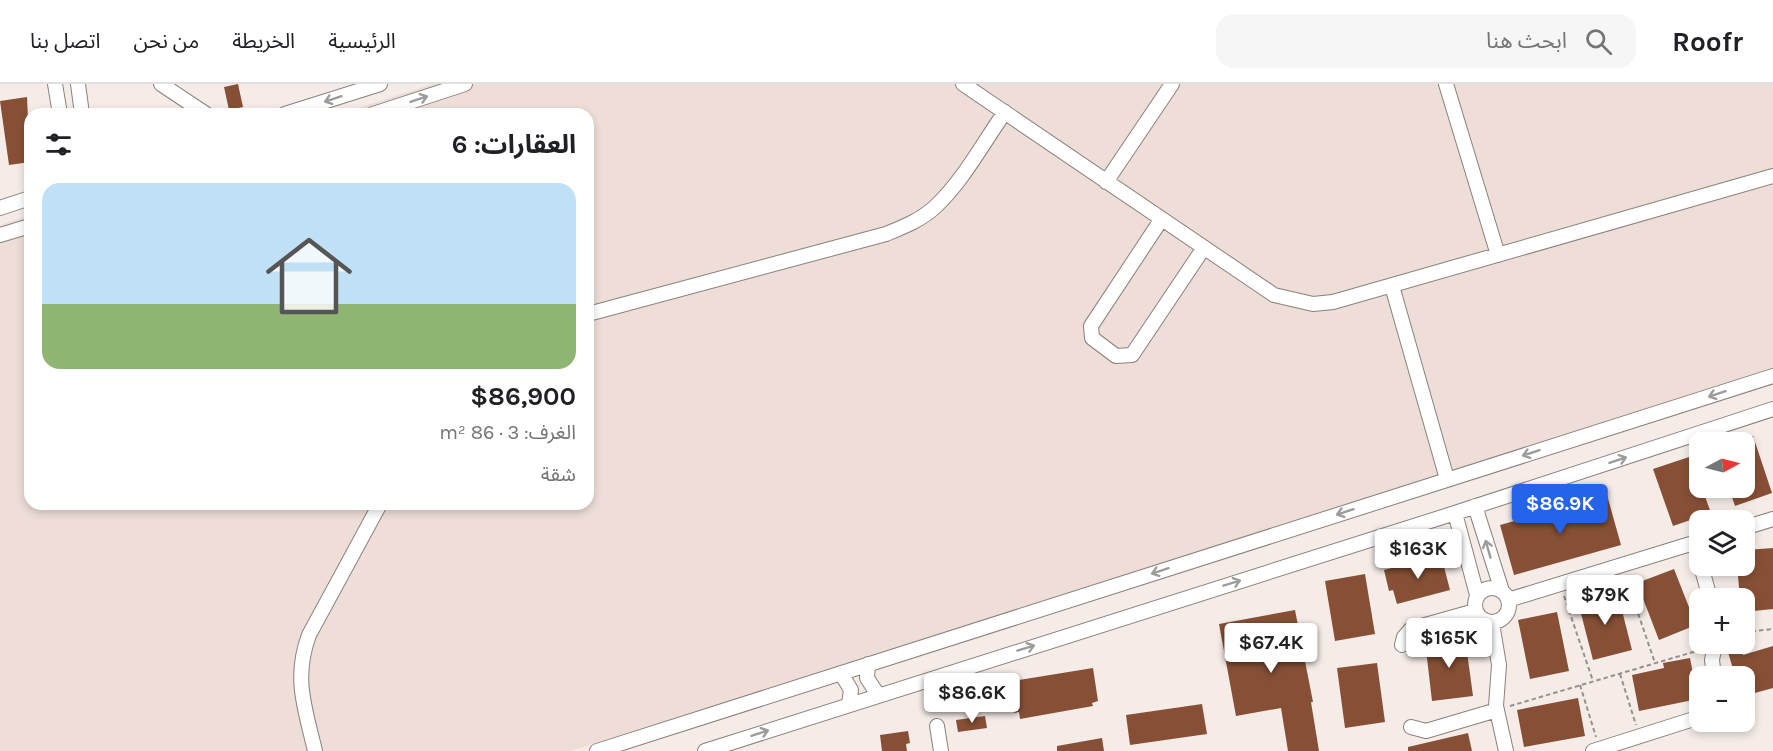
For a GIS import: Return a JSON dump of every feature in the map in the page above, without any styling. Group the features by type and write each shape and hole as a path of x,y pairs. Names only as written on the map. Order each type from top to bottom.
{"street":[{"path":"55,84 59,108"},
{"path":"78,84 81,108"},
{"path":"161,84 197,108"},
{"path":"304,108 380,84"},
{"path":"392,108 465,84"},
{"path":"963,84 1203,249 1274,295 1293,301 1333,302 1773,176"},
{"path":"1106,182 1172,84"},
{"path":"1446,84 1498,255"},
{"path":"594,312 886,234 912,224 935,207 953,186 1005,112"},
{"path":"0,208 24,200"},
{"path":"1161,220 1091,326 1092,338 1116,356 1132,355 1203,249"},
{"path":"0,235 24,228"},
{"path":"1392,286 1447,479"},
{"path":"597,751 1773,376"},
{"path":"705,751 1455,513 1773,409"},
{"path":"1455,513 1477,595 1475,611 1481,620 1492,623 1506,616 1505,595 1475,506"},
{"path":"315,751 300,690 303,653 309,635 377,510"},
{"path":"1755,525 1773,519"},
{"path":"1477,595 1491,588 1505,595 1560,584 1689,544"},
{"path":"1402,645 1404,636 1411,629 1475,611"},
{"path":"1492,623 1499,665 1497,710 1506,751"},
{"path":"868,664 867,678 878,695"},
{"path":"841,673 851,690 849,704"},
{"path":"1411,727 1426,731 1497,710"},
{"path":"1596,750 1689,720"},
{"path":"937,726 941,751"}],"path":[{"path":"1622,565 1655,663"},
{"path":"1560,584 1593,681"},
{"path":"1755,631 1773,629"},
{"path":"1497,710 1689,653"},
{"path":"1620,674 1639,736"},
{"path":"1580,685 1596,750"}],"shaded area":[{"path":"432,84 1773,84 1773,368 571,751 0,751 0,225 24,217 24,510 594,510 594,108 358,108"}],"building":[{"path":"238,84 243,107 229,108 224,87"},
{"path":"27,97 28,108 24,108 24,163 9,165 0,101"},
{"path":"1755,442 1772,493 1735,506 1732,498 1755,498"},
{"path":"1689,457 1689,498 1706,498 1710,510 1689,510 1689,521 1673,526 1653,469"},
{"path":"1607,495 1621,545 1514,575 1500,525"},
{"path":"1773,548 1773,609 1755,611 1755,588 1739,588 1738,576 1755,576 1755,549"},
{"path":"1441,555 1450,590 1397,604 1393,590 1389,591 1384,570"},
{"path":"1674,569 1689,607 1689,628 1659,640 1637,583"},
{"path":"1365,574 1375,634 1335,641 1325,581"},
{"path":"1617,591 1632,650 1593,660 1578,602"},
{"path":"1295,610 1313,702 1311,702 1319,751 1288,751 1281,708 1236,716 1219,624"},
{"path":"1557,612 1569,671 1530,679 1518,620"},
{"path":"1465,637 1473,696 1432,701 1425,641"},
{"path":"1773,646 1773,688 1755,693 1755,666 1732,666 1729,654 1755,654 1755,651"},
{"path":"1690,658 1689,701 1639,711 1632,675 1664,668 1663,663"},
{"path":"1377,663 1385,722 1345,728 1337,668"},
{"path":"1093,668 1098,701 1092,703 1093,706 1020,719 1019,712 1014,713 1007,682"},
{"path":"1578,698 1585,736 1524,747 1517,710"},
{"path":"1202,704 1207,734 1130,745 1126,715"},
{"path":"985,716 987,728 958,732 956,720"},
{"path":"908,731 910,743 906,744 907,751 882,751 880,735"},
{"path":"1468,733 1472,751 1408,751 1408,747"},
{"path":"1102,738 1104,751 1057,751 1057,746"}]}
